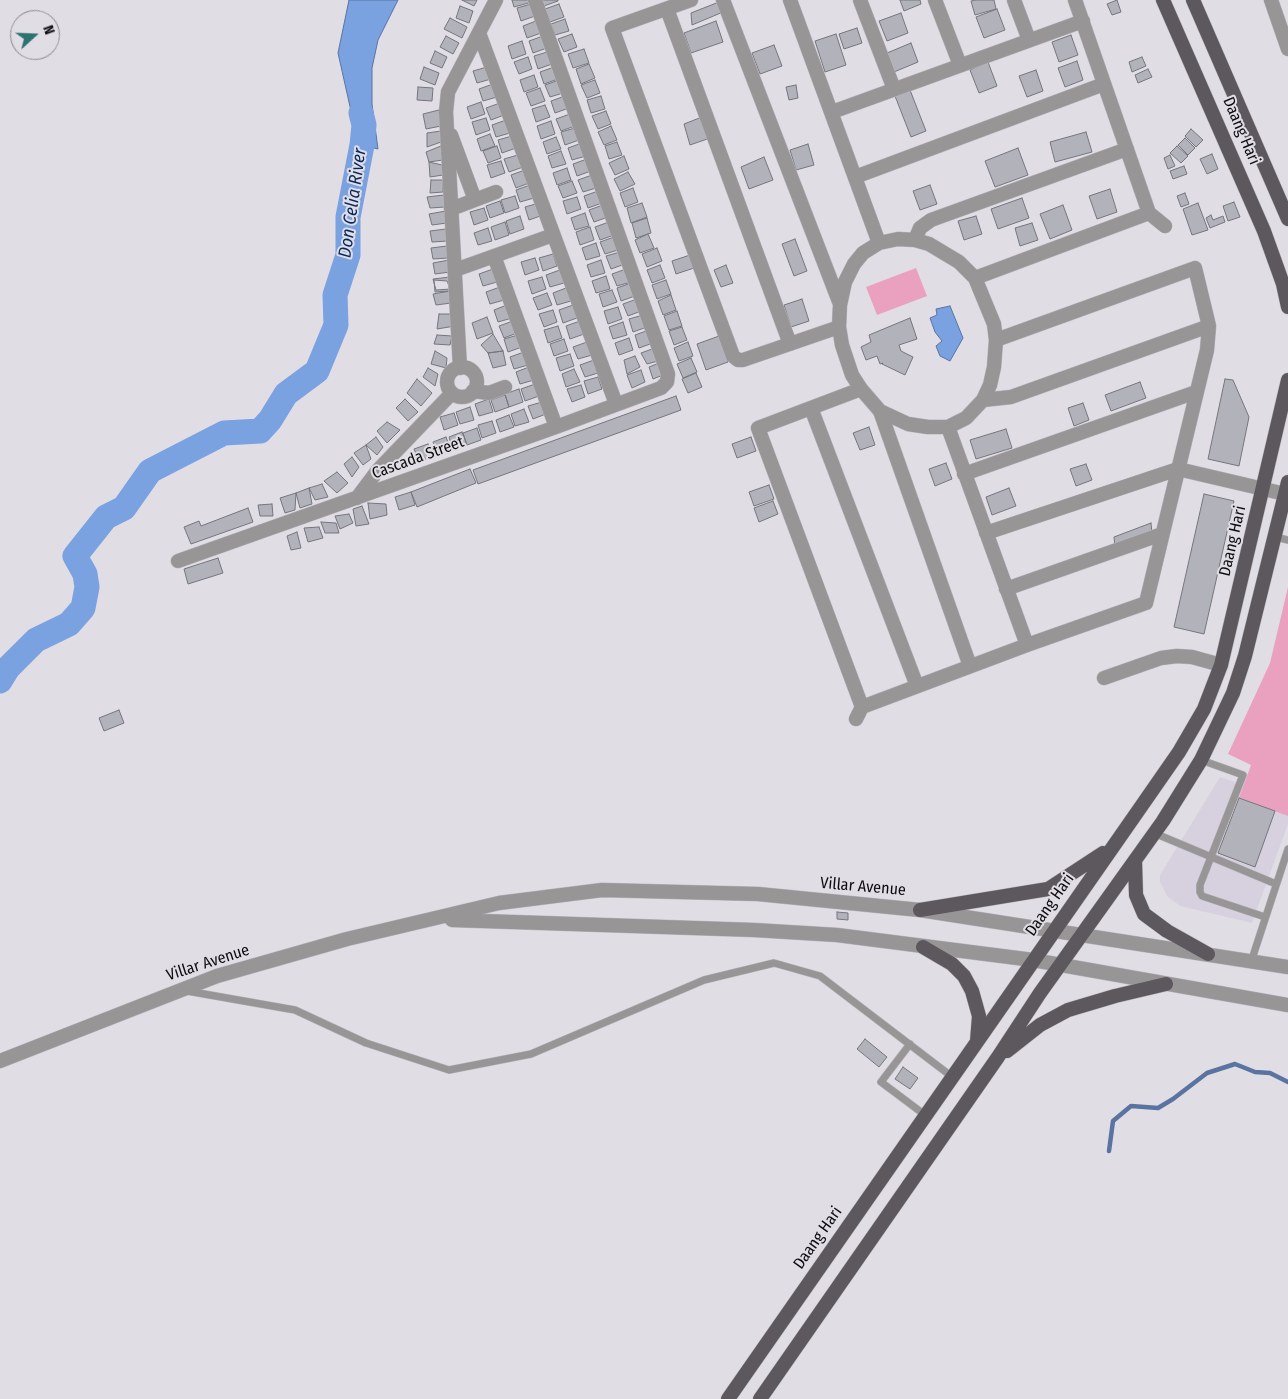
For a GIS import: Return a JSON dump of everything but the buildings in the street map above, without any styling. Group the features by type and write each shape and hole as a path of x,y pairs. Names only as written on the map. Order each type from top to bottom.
{"main road":[{"name":"Daang Hari","path":"1163,0 1283,267 1288,307"},
{"name":"Daang Hari","path":"1193,0 1288,219"},
{"name":"Daang Hari","path":"728,1399 951,1076 977,1042 1179,752 1204,709 1221,665 1288,380"},
{"path":"760,1399 1060,965 1154,833 1201,760 1233,693 1282,538 1287,488"},
{"path":"920,910 1048,889 1081,870 1114,845"},
{"path":"1135,860 1136,895 1144,914 1167,931 1208,954"},
{"path":"923,947 952,964 968,984 977,1003 979,1016 977,1042"},
{"path":"998,1057 1040,1026 1068,1010 1166,984"}],"street":[{"path":"460,368 447,124 448,92 496,0"},
{"name":"Cascada Street","path":"178,561 556,427 661,388 667,382 668,374 535,0"},
{"path":"691,0 612,28 733,356 738,360 743,360 839,327"},
{"path":"723,0 840,305"},
{"path":"790,0 879,243"},
{"path":"860,0 894,89"},
{"path":"935,0 960,65"},
{"path":"1014,0 1029,40"},
{"path":"1075,0 1150,213 1165,226"},
{"path":"1271,0 1285,31 1288,49"},
{"path":"666,9 790,344"},
{"path":"832,112 1082,21"},
{"path":"479,33 616,404"},
{"path":"855,177 1104,84"},
{"path":"447,124 475,200"},
{"path":"915,240 920,228 931,220 1127,149"},
{"path":"451,209 496,192"},
{"path":"975,278 1150,213"},
{"path":"455,270 553,235"},
{"path":"880,411 908,424 948,427 966,418 983,400 994,367 996,340 990,310 975,278 959,262 929,244 915,240 898,239 879,243 863,253 854,264 845,282 840,305 839,327 847,361 861,390 880,411 970,666"},
{"path":"494,256 556,427"},
{"path":"861,390 758,428 859,713 917,686 1146,603 1207,350 1209,326 1195,268 996,340"},
{"path":"983,400 1011,397 1209,326"},
{"path":"473,391 475,377 469,370 460,368 448,376 447,385 452,393 465,397 473,391 489,393 505,387"},
{"path":"964,474 1196,392"},
{"path":"357,498 378,470 452,393"},
{"path":"812,408 917,686"},
{"path":"948,427 1027,645"},
{"path":"986,533 1178,470 1263,489 1287,488"},
{"path":"1006,589 1162,534"},
{"path":"1104,678 1161,658 1176,656 1192,657 1221,665"},
{"name":"Villar Avenue","path":"0,1061 217,976 348,939 499,904 602,890 758,894 920,910 1054,929 1288,967"},
{"name":"Villar Avenue","path":"434,920 754,930 837,935 1033,960 1288,1005"}],"lane":[{"path":"1201,760 1243,776 1200,886 1200,892 1202,896 1265,918"},
{"path":"1154,833 1276,884"},
{"path":"1251,962 1288,850"},
{"path":"180,990 295,1010 366,1043 449,1070 531,1054 704,980 774,963 820,976 951,1076"},
{"path":"910,1044 881,1082 925,1115"}],"shaded area":[{"path":"916,268 927,296 877,315 866,287"},
{"path":"1288,587 1288,816 1239,798 1251,765 1228,754 1270,663"},
{"path":"1220,777 1288,800 1288,824 1252,923 1180,906 1167,896 1160,882 1160,875"}],"water":[{"path":"349,0 398,0 378,40 372,68 372,104 378,149 362,145 351,111 338,53"},
{"path":"950,306 963,338 950,361 940,356 936,346 942,341 935,332 930,318 937,315 936,309"}],"waterway":[{"name":"Don Celia River","path":"0,681 8,668 36,640 69,624 83,608 87,587 85,574 75,556 106,517 124,508 150,471 224,433 260,431 270,420 286,394 317,371 336,325 335,295 348,255 348,217 364,125 361,113"},
{"path":"1109,1151 1113,1121 1131,1106 1158,1108 1207,1073 1235,1064 1255,1072 1270,1073 1288,1082"}]}
